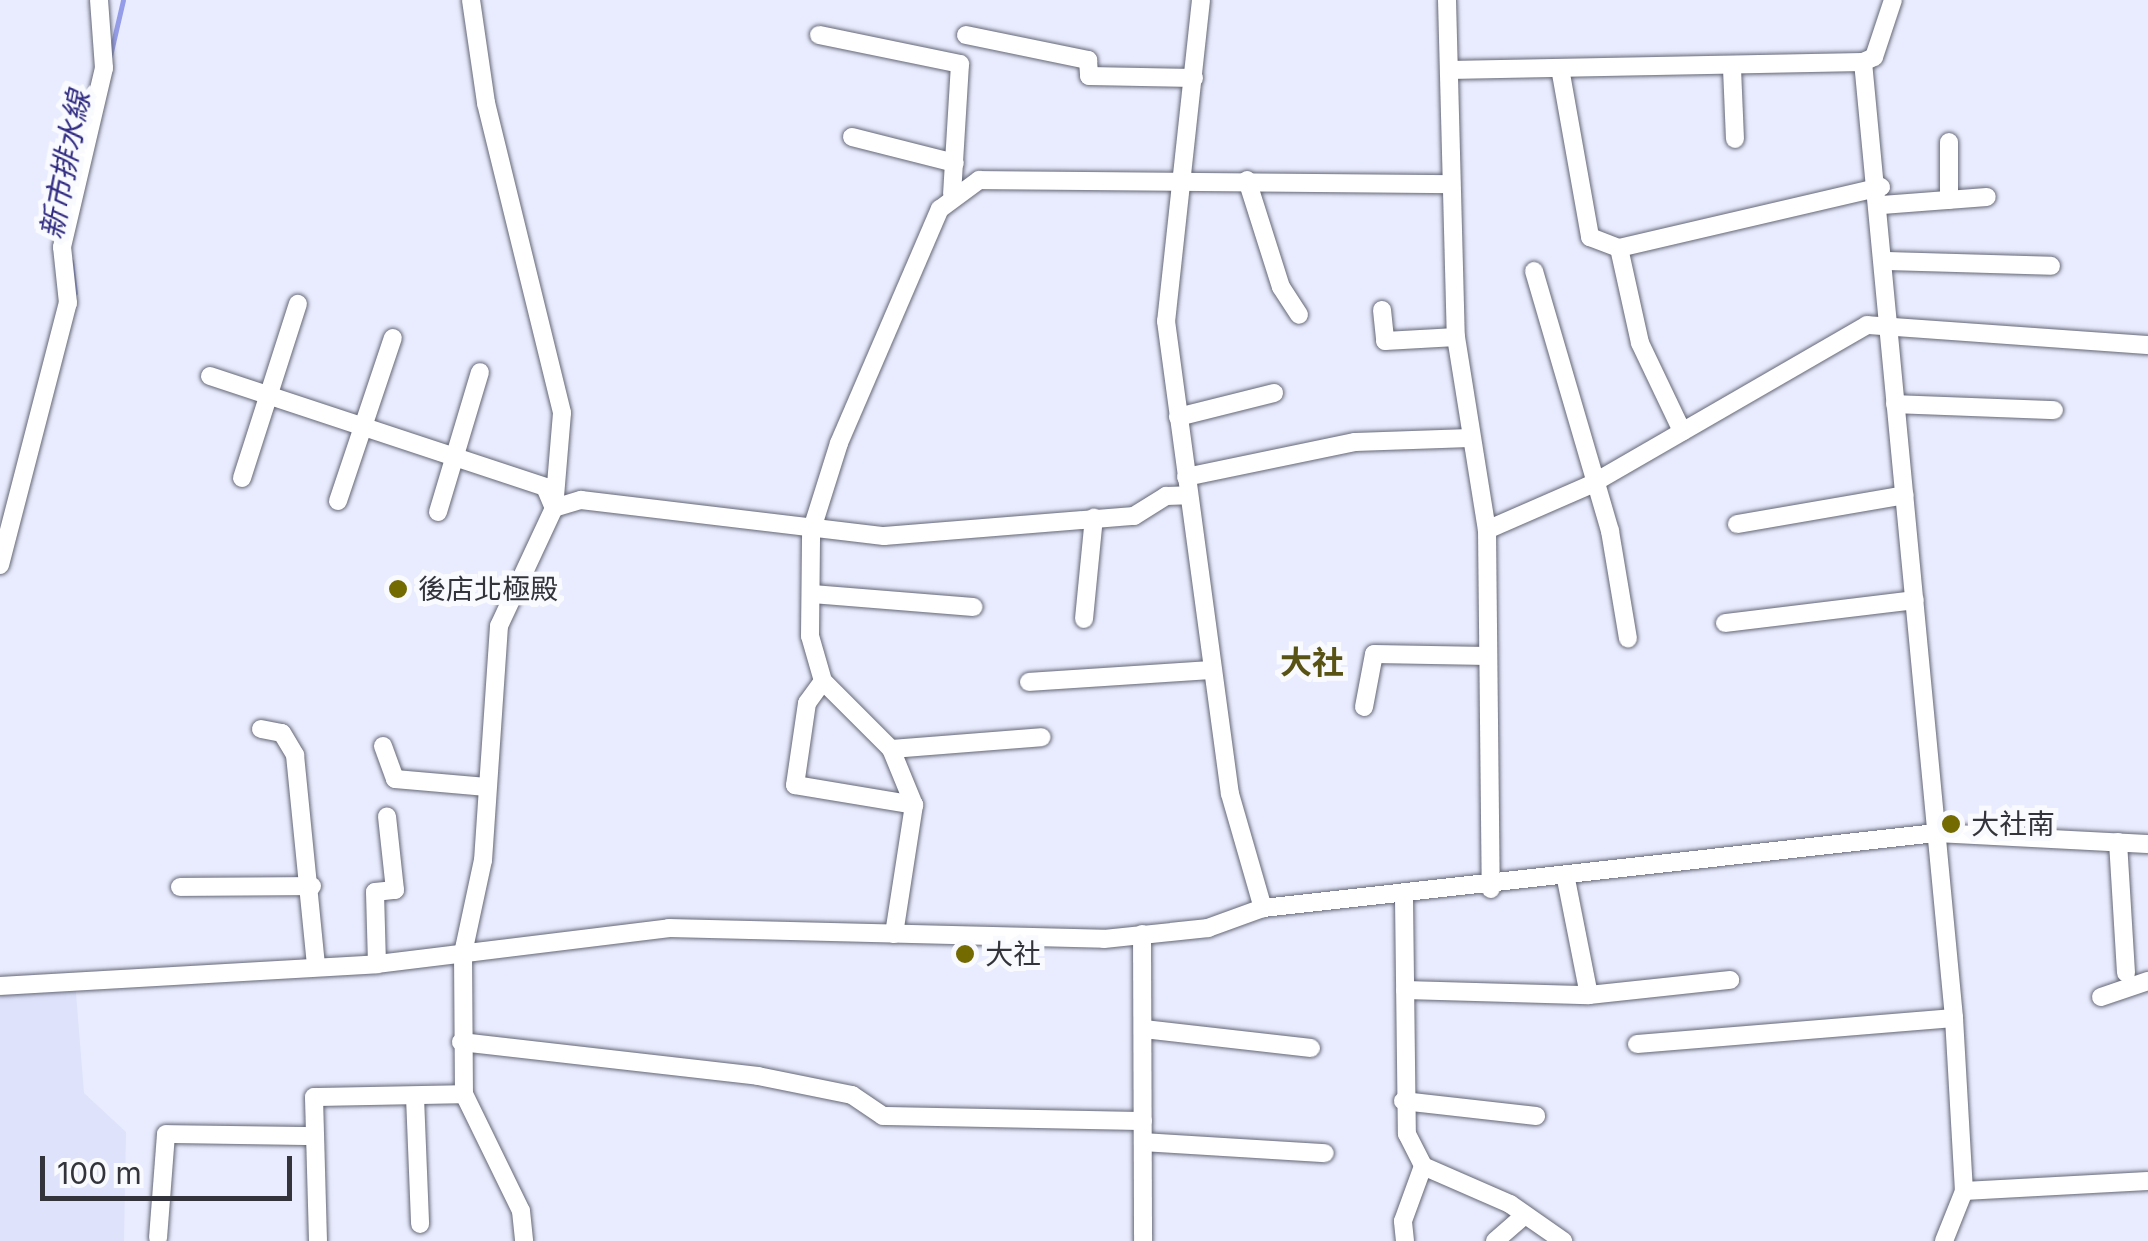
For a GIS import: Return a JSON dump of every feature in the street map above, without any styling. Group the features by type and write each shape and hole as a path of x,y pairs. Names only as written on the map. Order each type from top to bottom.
{"street":[{"path":"0,565 68,302 62,247 104,68 99,0"},
{"path":"471,0 486,103 562,413 554,508 499,626 486,787 463,952 464,1094 520,1211 524,1241"},
{"path":"1201,0 1166,322 1210,670 1230,794 1263,908"},
{"path":"1447,0 1456,337 1487,530 1491,888"},
{"path":"1449,70 1732,68 1863,62 1874,57 1892,0"},
{"path":"819,35 960,64 952,194 870,366 811,532 812,594 822,682 891,749 914,805 894,934"},
{"path":"966,36 1088,60 1089,76 1194,78"},
{"path":"1863,62 1893,320 1895,404 1954,1018 1964,1191 1944,1241"},
{"path":"1560,68 1590,237 1620,248 1881,196 1949,200 1988,196"},
{"path":"1732,68 1735,139"},
{"path":"852,136 955,162"},
{"path":"1948,142 1949,200"},
{"path":"952,194 979,180 1450,184"},
{"path":"1247,180 1281,288 1299,315"},
{"path":"1620,248 1640,343 1682,432"},
{"path":"1887,261 2051,266"},
{"path":"1534,271 1590,484 1610,531 1628,638"},
{"path":"242,478 298,304"},
{"path":"1382,310 1385,340 1456,337"},
{"path":"1487,530 1590,484 1867,325 1893,320 2148,345"},
{"path":"338,501 392,338"},
{"path":"438,512 450,457 480,372"},
{"path":"210,376 545,487 554,508"},
{"path":"1178,417 1274,393"},
{"path":"1895,404 2054,410"},
{"path":"554,508 581,500 669,508 811,532 884,536 1134,516 1187,486 1355,442 1470,438"},
{"path":"1738,524 1905,495"},
{"path":"1084,618 1094,517"},
{"path":"812,594 973,607"},
{"path":"1725,623 1915,600"},
{"path":"1364,707 1374,654 1488,656"},
{"path":"1029,682 1210,670"},
{"path":"822,682 807,703 800,791 914,805"},
{"path":"260,729 290,738 295,755 312,886 316,965"},
{"path":"891,749 1042,737"},
{"path":"382,746 395,779 486,787"},
{"path":"377,964 375,892 394,890 387,816"},
{"path":"0,986 377,964 669,928 894,934 1142,934 1208,928 1263,908 1404,898 1566,880 1936,833 2148,844"},
{"path":"2118,842 2126,974"},
{"path":"1566,880 1589,995"},
{"path":"180,887 312,886"},
{"path":"1404,898 1403,1101 1423,1166 1402,1220 1405,1241"},
{"path":"1142,934 1144,1241"},
{"path":"1404,990 1589,995 1730,980"},
{"path":"2101,997 2148,981"},
{"path":"1637,1044 1954,1018"},
{"path":"1144,1029 1311,1048"},
{"path":"461,1042 758,1076 852,1095 883,1116 1142,1121"},
{"path":"318,1241 312,1136 314,1097 464,1094"},
{"path":"416,1097 420,1224"},
{"path":"1403,1101 1536,1116"},
{"path":"158,1238 166,1134 312,1136"},
{"path":"1143,1142 1325,1153"},
{"path":"1423,1166 1524,1216 1563,1241"},
{"path":"1964,1191 2148,1182"},
{"path":"1495,1241 1524,1216"}],"shaded area":[{"path":"75,981 84,1093 126,1132 124,1241 0,1241 0,984"}],"waterway":[{"name":"新市排水線","path":"110,56 123,0"},
{"name":"新市排水線","path":"71,261 75,293"}],"place":[{"name":"後店北極殿","path":"398,589"},
{"name":"大社南","path":"1951,824"},
{"name":"大社","path":"965,954"}],"district":[{"name":"大社","path":"1312,663"}]}
